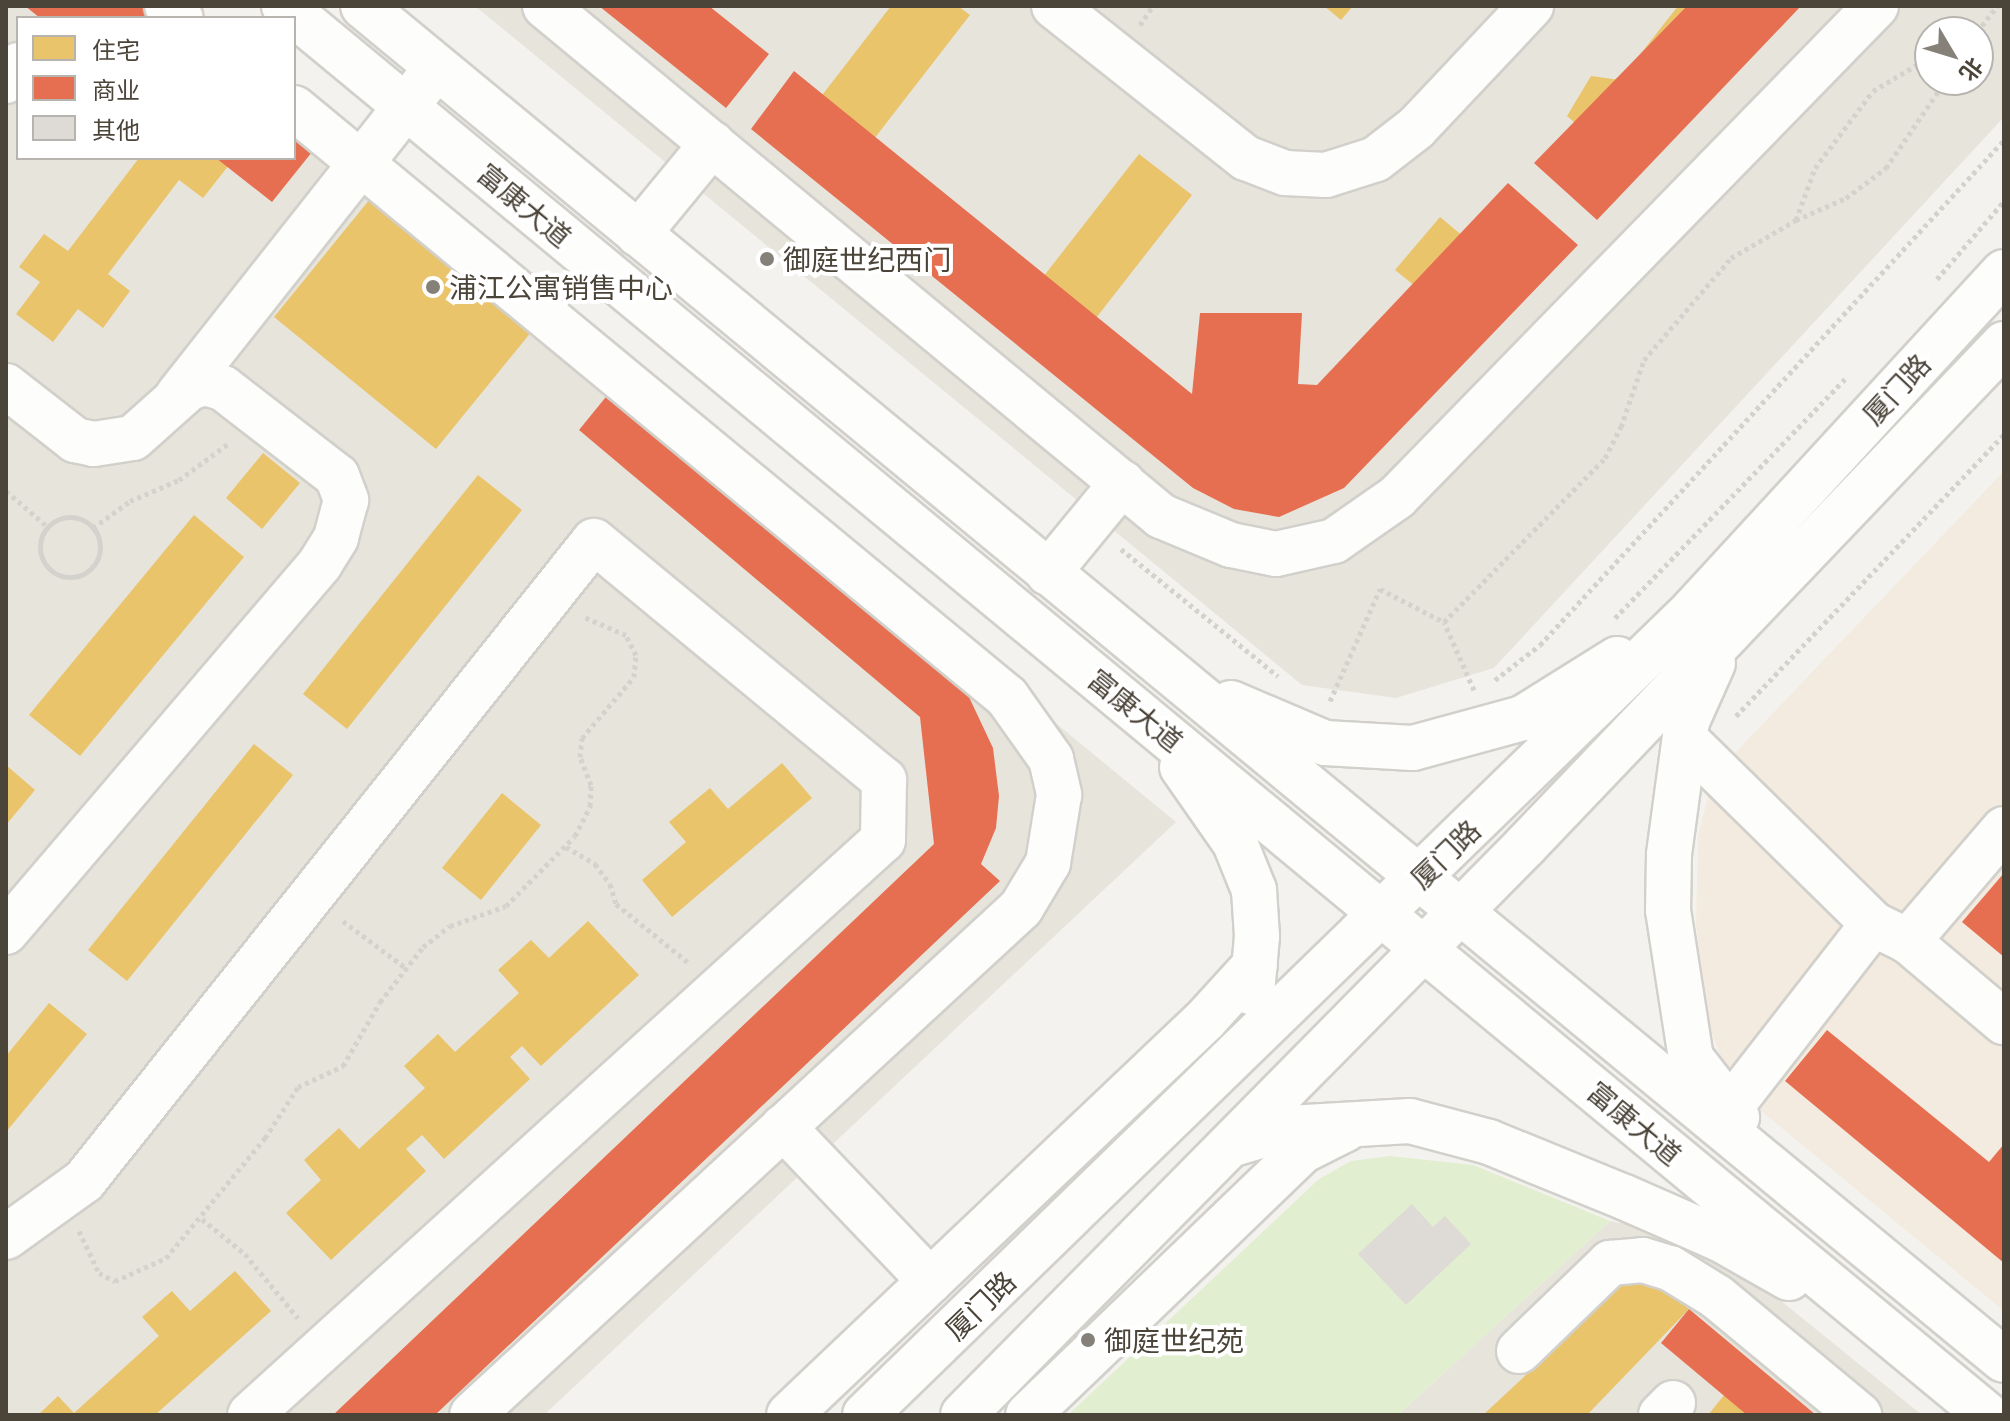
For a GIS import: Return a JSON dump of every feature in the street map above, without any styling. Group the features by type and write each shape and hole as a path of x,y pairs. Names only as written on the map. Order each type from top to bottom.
{"street":[{"name":"富康大道","path":"284,6 1987,1415"},
{"name":"富康大道","path":"363,6 2004,1360"},
{"path":"545,6 1161,516 1231,545 1276,554 1334,541 1397,497 1876,6"},
{"path":"1054,6 1246,158 1285,173 1326,175 1376,159 1416,128 1531,6"},
{"path":"6,386 75,440 94,444 133,438 178,395 437,67"},
{"path":"296,110 1007,697 1051,759 1059,795 1048,863 1021,908 472,1415"},
{"path":"638,234 712,144"},
{"name":"厦门路","path":"963,1415 1459,912 2004,272"},
{"name":"厦门路","path":"865,1415 1419,878 1709,621 1867,494 2004,344"},
{"path":"6,932 320,564 336,538 346,500 337,476 223,388 205,383 178,395"},
{"path":"1048,573 1122,483"},
{"path":"8,1233 84,1181 594,541 884,780 883,840 250,1415"},
{"path":"1171,675 1325,743 1413,748 1523,718 1709,621"},
{"path":"1709,621 1693,746 1669,855 1668,910 1691,1058 1729,1109 1909,1282"},
{"path":"1134,709 1191,778 1235,843 1254,890 1255,965 1251,1004 1202,1091"},
{"path":"1693,746 1890,932 2004,1022"},
{"path":"1729,1109 1890,932 2004,829"},
{"path":"789,1415 1205,1020 1255,965"},
{"path":"1231,1145 1288,1128 1367,1119 1410,1121 1489,1142 1722,1240 1879,1326"},
{"path":"1028,1415 1302,1151 1367,1119"},
{"path":"783,1127 930,1281"},
{"path":"1519,1351 1610,1263 1643,1260 1670,1268 1706,1290 1859,1415"}],"path":[{"path":"1796,220 1815,168 1873,91 1914,67"},
{"path":"1444,622 1605,458 1621,427 1644,360 1677,317 1731,258 1796,220 1846,198 1886,168 1935,96"},
{"path":"1462,694 1510,673 1540,645 2004,140"},
{"path":"1934,283 2004,201"},
{"path":"1607,626 1848,375"},
{"path":"93,528 130,501 179,480 261,417"},
{"path":"1693,746 2004,435"},
{"path":"6,491 48,527"},
{"path":"76,518 93,528 98,557 87,572 68,577 50,570 41,554 48,527 76,518"},
{"path":"1089,523 1281,679"},
{"path":"1330,701 1380,589 1444,622 1474,690"},
{"path":"57,1200 99,1273 115,1281 166,1258 202,1219 298,1087 343,1066 406,968 450,926 506,906 566,847 590,806 591,785 580,757 582,738 634,677 636,655 626,635 546,602"},
{"path":"1320,698 1342,704"},
{"path":"566,847 595,864 610,884 616,904 719,988"},
{"path":"310,898 406,968"},
{"path":"202,1219 245,1254 323,1348"}],"shaded area":[{"path":"6,6 181,6 194,16 16,16 16,160 296,160 296,99 1176,822 544,1415 6,1415"},
{"path":"475,6 2004,6 2004,117 1494,668 1396,698 1302,685"},
{"path":"2004,471 2004,1311 1755,1106 1723,1062 1709,1027 1696,927 1698,835 1709,793 1733,755"},
{"path":"1610,1221 1642,1227 1733,1262 1922,1415 1398,1415"}],"green space":[{"path":"1390,1156 1473,1165 1610,1221 1398,1415 1068,1415 1319,1179 1351,1161"}],"building: 住宅":[{"path":"891,6 958,6 970,15 860,157 806,116"},
{"path":"1324,6 1353,6 1341,20"},
{"path":"1678,6 1789,6 1614,202 1564,159 1581,128 1567,116 1591,76 1620,80"},
{"path":"1139,154 1192,195 1082,336 1029,295"},
{"path":"137,160 223,160 229,165 203,198 179,180 108,274 130,291 103,328 78,309 53,342 16,314 40,282 19,267 44,234 68,251"},
{"path":"370,199 532,331 436,449 274,317"},
{"path":"1494,201 1517,220 1492,251 1512,268 1486,299 1466,282 1409,350 1381,326 1415,286 1395,270 1440,217 1464,237"},
{"path":"263,453 300,483 262,529 226,498"},
{"path":"478,475 522,510 347,729 303,694"},
{"path":"194,515 244,557 80,756 29,715"},
{"path":"254,744 293,775 127,981 88,950"},
{"path":"782,763 812,798 672,917 642,880 686,842 669,822 710,788 728,809"},
{"path":"6,765 35,790 6,825"},
{"path":"502,793 541,825 481,900 442,868"},
{"path":"588,921 639,975 541,1066 522,1046 510,1057 530,1079 444,1159 422,1135 406,1149 426,1171 331,1260 286,1213 321,1180 304,1160 339,1128 359,1149 425,1088 404,1066 438,1034 455,1052 519,993 498,970 531,940 549,958"},
{"path":"49,1003 87,1034 6,1132 6,1056"},
{"path":"235,1271 271,1311 155,1415 38,1415 58,1396 74,1413 159,1336 142,1317 172,1291 190,1311"},
{"path":"1628,1280 1657,1284 1689,1309 1587,1415 1483,1415"},
{"path":"1742,1373 1793,1415 1708,1415"}],"building: 商业":[{"path":"25,6 149,6 162,16 38,16"},
{"path":"599,6 709,6 769,54 726,108"},
{"path":"1687,6 1801,6 1597,220 1534,163"},
{"path":"794,71 1192,394 1200,313 1302,313 1298,384 1317,385 1508,183 1578,245 1344,488 1279,517 1234,509 1193,488 751,129"},
{"path":"296,124 320,142 272,202 219,160 296,160"},
{"path":"614,387 961,680 993,748 999,796 996,828 981,864 1000,881 435,1415 333,1415 934,844 920,717 579,430"},
{"path":"2004,873 2004,957 1962,922"},
{"path":"1827,1030 1989,1162 2004,1144 2004,1263 1785,1081"},
{"path":"1689,1309 1816,1415 1747,1415 1661,1343"}],"building: 其他":[{"path":"1412,1204 1433,1227 1445,1216 1471,1244 1406,1305 1358,1254"}],"place":[{"name":"御庭世纪西门","path":"767,259"},
{"name":"浦江公寓销售中心","path":"433,287"},
{"name":"御庭世纪苑","path":"1088,1340"}]}
